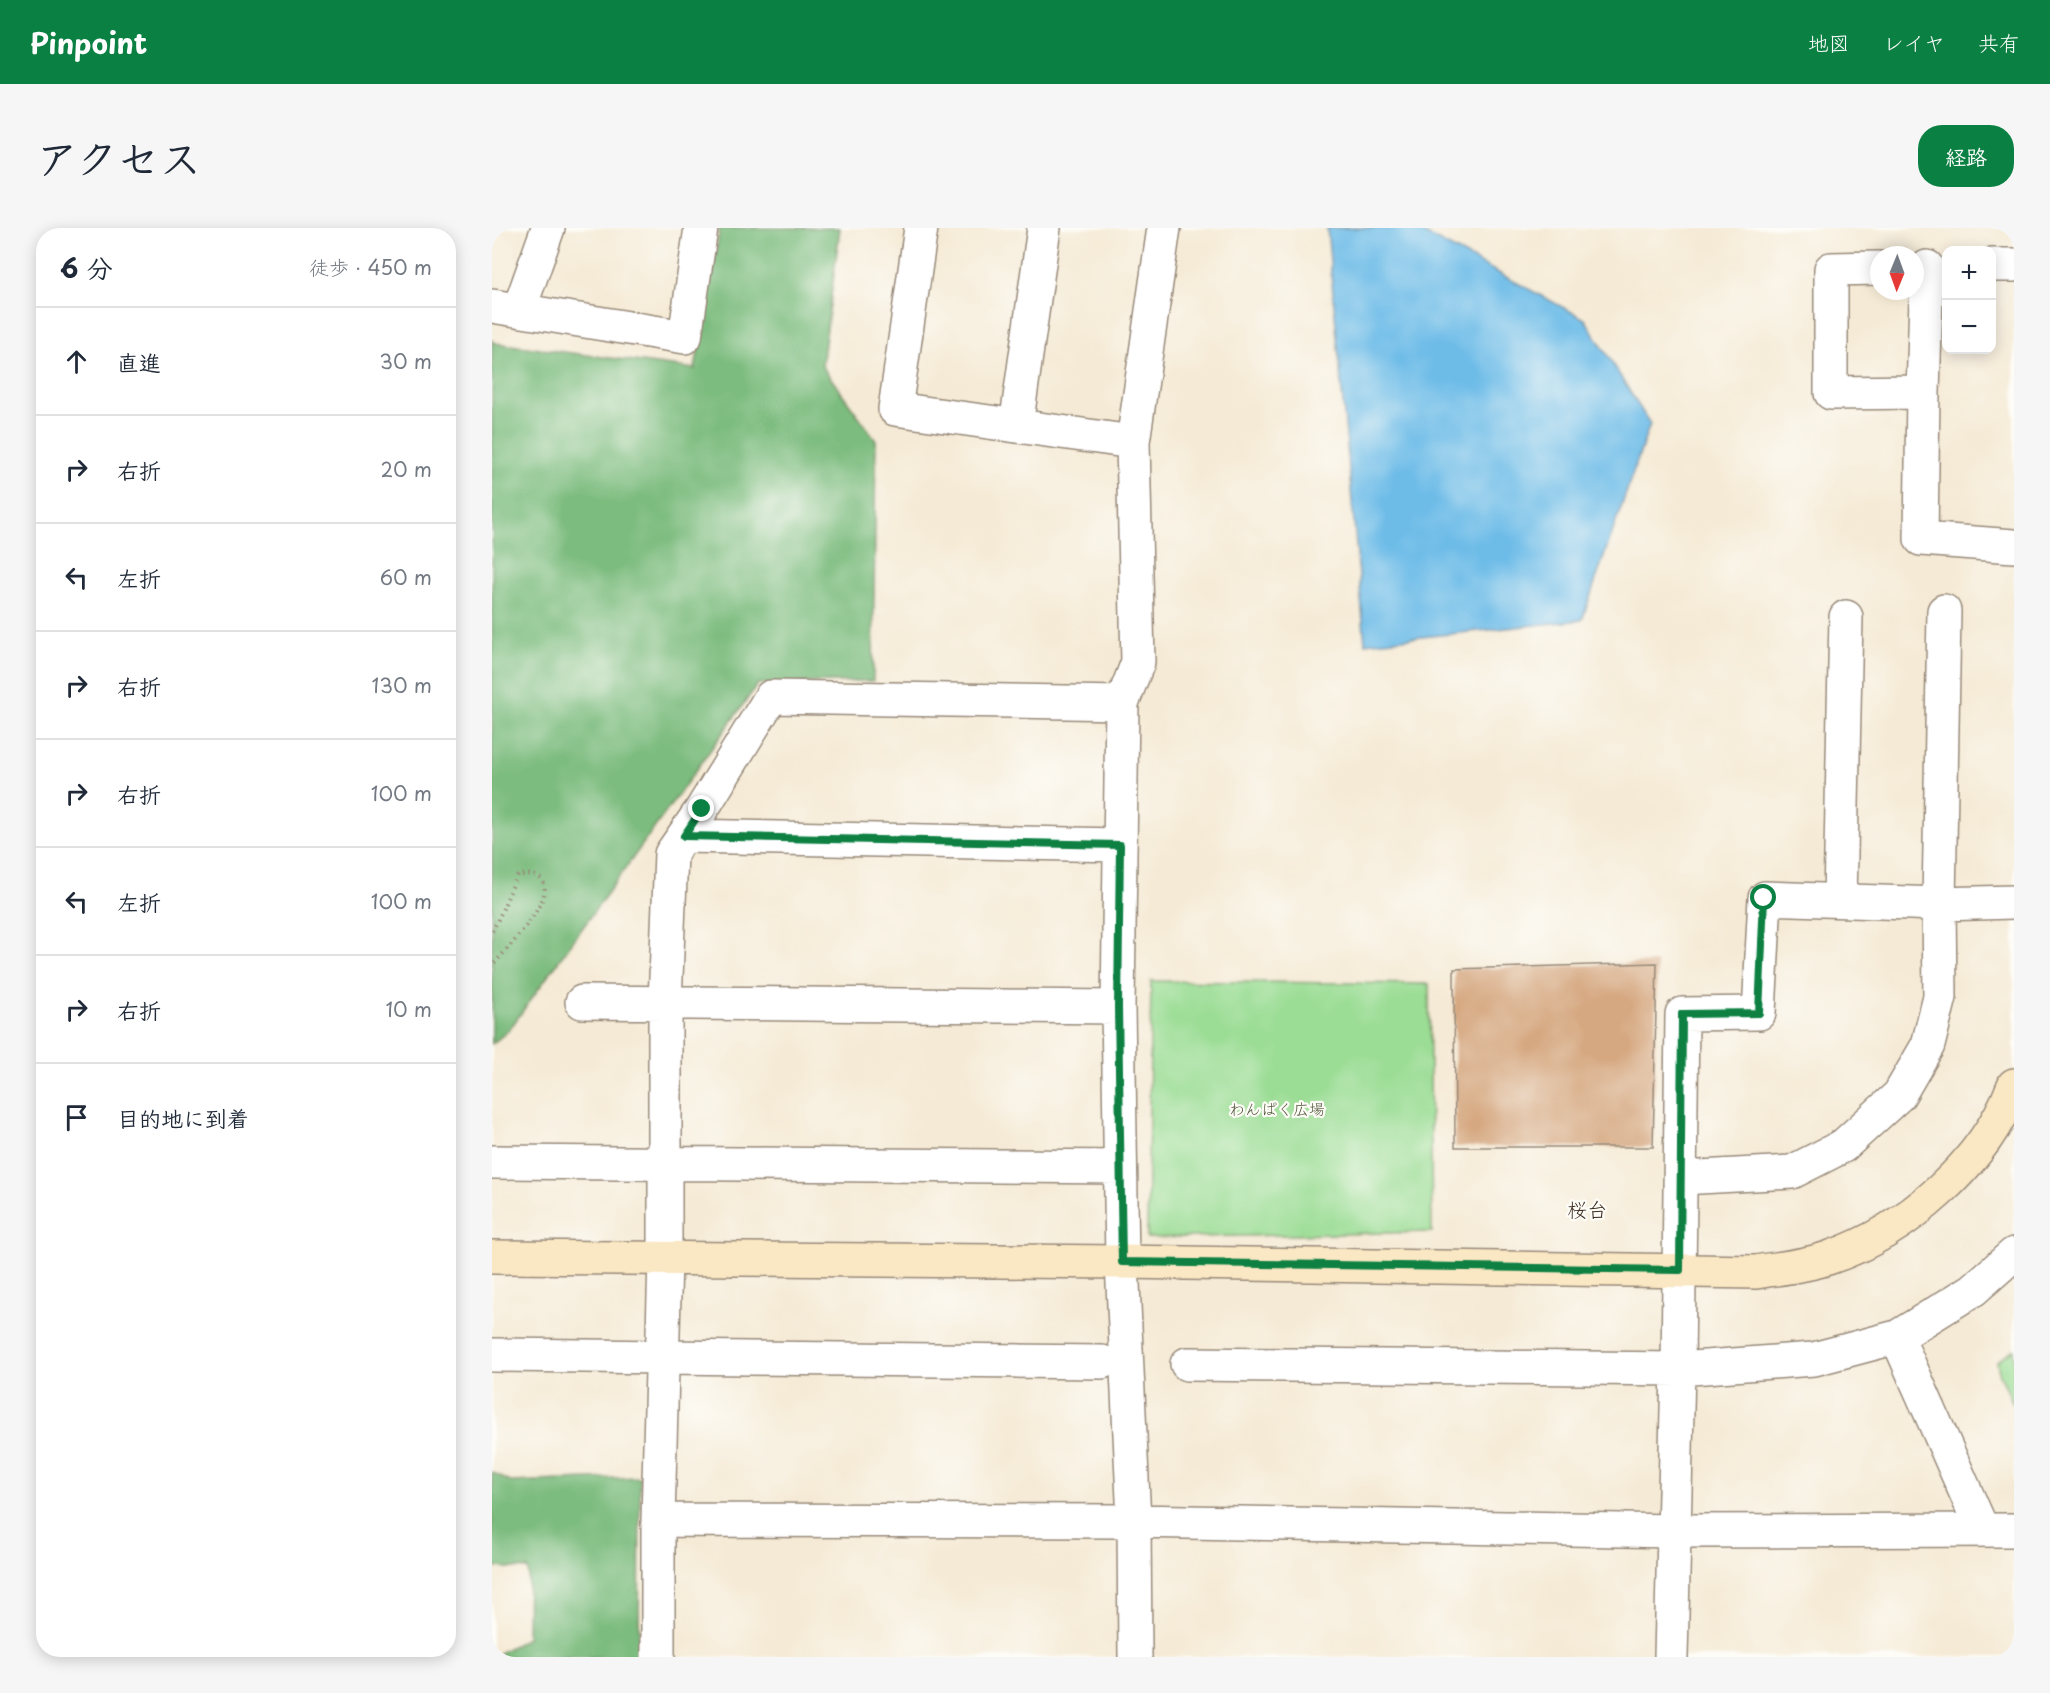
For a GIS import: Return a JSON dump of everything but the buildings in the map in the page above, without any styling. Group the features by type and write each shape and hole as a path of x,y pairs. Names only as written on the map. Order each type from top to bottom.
{"street":[{"path":"548,228 506,308 685,337 701,228"},
{"path":"921,228 895,409 1132,442"},
{"path":"1016,426 1044,228"},
{"path":"1135,1657 1134,1521 1120,1167 1118,1007 1122,703 1138,662 1132,442 1164,228"},
{"path":"1996,266 2014,265"},
{"path":"1930,267 1923,392 1921,539 2014,546"},
{"path":"1870,268 1831,269 1831,393 1923,392"},
{"path":"1681,1178 1791,1172 1843,1146 1899,1095 1928,1045 1940,997 1939,904 1944,611"},
{"path":"1840,900 1846,617"},
{"path":"658,1657 658,1520 665,1258 665,1002 671,854 771,697 1122,703"},
{"path":"684,836 1120,845"},
{"path":"1671,1657 1680,1270 1682,1014 1759,1013 1764,898 1939,904 2014,902"},
{"path":"582,1002 1118,1007"},
{"path":"492,1257 1122,1262 1756,1272 1827,1259 1881,1235 1909,1215 1935,1194 1973,1156 2008,1101 2014,1085"},
{"path":"492,1162 1120,1167"},
{"path":"1187,1364 1678,1369 1814,1359 1897,1336 1974,1290 2014,1254"},
{"path":"658,1520 1134,1521 1673,1531 1998,1529 1897,1336"},
{"path":"492,1356 1102,1362"}],"path":[{"path":"492,931 518,875 534,875 540,879 545,889 543,901 523,930 492,966"}],"green space":[{"path":"720,228 840,228 822,366 876,440 873,681 758,684 509,1030 492,1044 492,340 495,343 695,369"},
{"name":"わんぱく広場","path":"1151,981 1429,984 1432,1232 1147,1238"},
{"path":"2014,1349 2014,1406 1999,1372 1997,1361"},
{"path":"492,1472 510,1482 640,1477 639,1657 492,1657 527,1638 528,1569 492,1567"}],"water":[{"path":"1327,228 1414,228 1585,319 1650,424 1582,620 1365,643"}],"district":[{"name":"桜台","path":"1587,1210"}],"route":[{"path":"702,809 684,836 1120,845 1118,1007 1122,1262 1680,1270 1682,1014 1759,1013 1764,898"}]}
